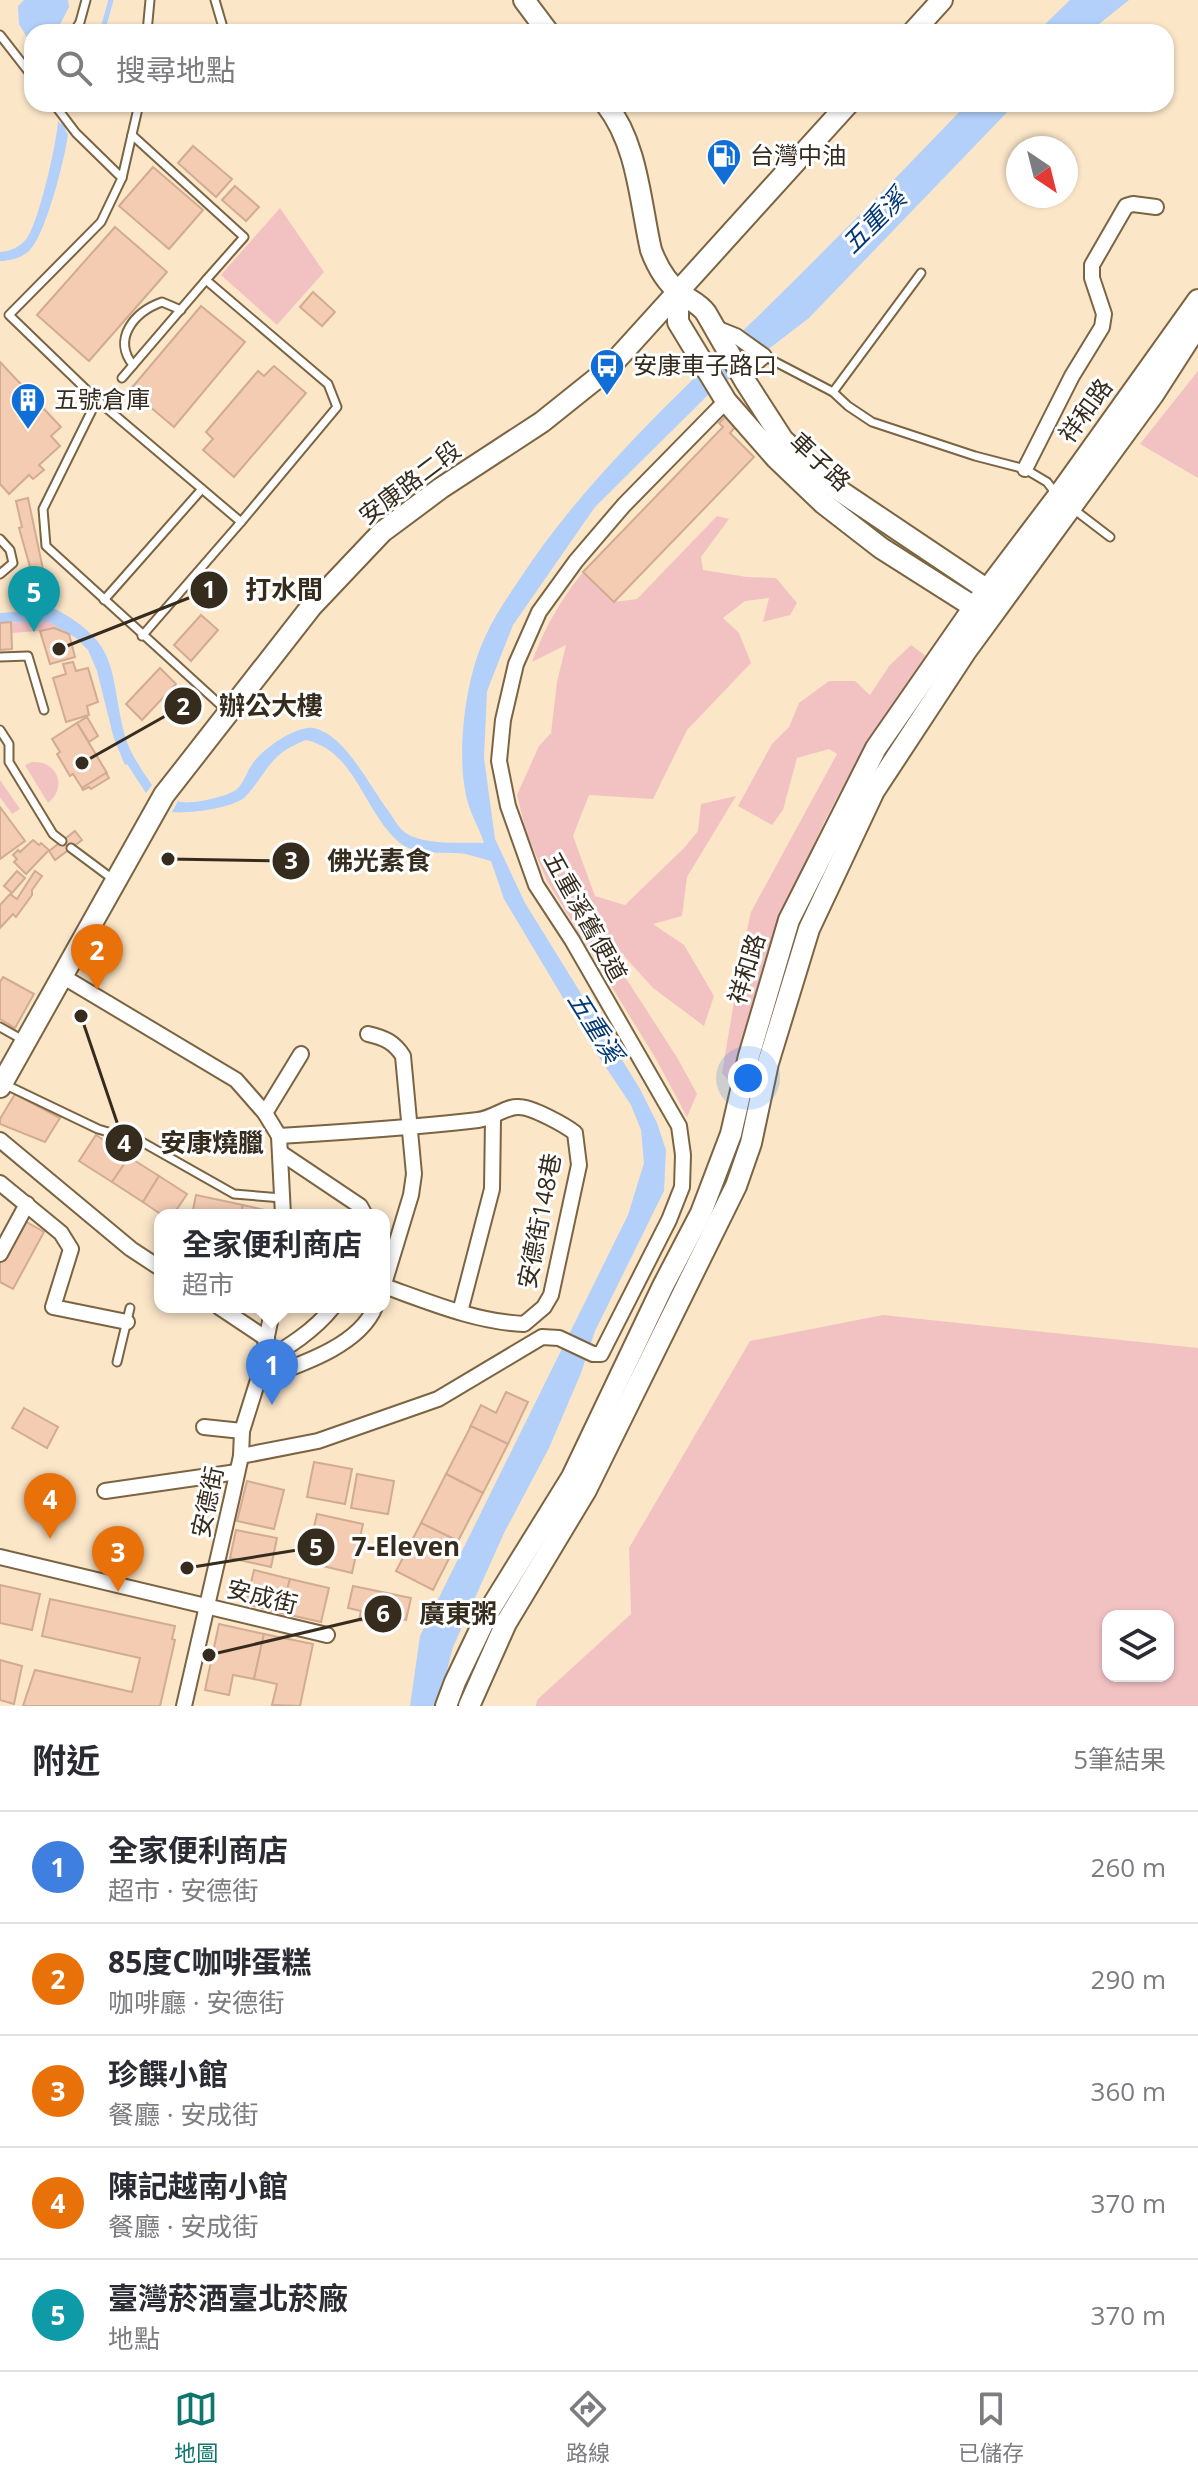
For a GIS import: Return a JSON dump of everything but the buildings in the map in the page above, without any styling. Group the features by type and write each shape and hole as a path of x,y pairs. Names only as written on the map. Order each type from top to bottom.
{"main road":[{"path":"524,0 542,24"},
{"path":"920,24 942,0"},
{"name":"車子路","path":"611,112 624,134 632,159 656,264 678,292 700,306 716,328 783,440 837,489 995,595"},
{"name":"安康路二段","path":"2,1078 164,795 311,607 382,532 441,488 576,397 607,370 841,112"},
{"path":"1161,352 1198,290"},
{"name":"車子路","path":"678,292 678,322 726,401 776,458 823,503 881,548 982,612"},
{"name":"祥和路","path":"1065,503 1161,352 1198,300"},
{"name":"祥和路","path":"446,1706 489,1611 572,1477 701,1213 731,1134 753,1041 789,920 876,748 1065,503 1153,395 1198,325"},
{"path":"1153,395 1198,342"},
{"name":"祥和路","path":"469,1706 506,1623 586,1490 736,1186 751,1143 768,1063 809,929 874,791 982,612"}],"street":[{"path":"1025,469 1072,376 1102,327 1104,314 1092,278 1092,265 1126,206 1156,207"},
{"path":"716,328 736,336 764,356 751,367 745,381"},
{"name":"五重溪舊便道","path":"241,1456 318,1441 438,1399 542,1337 559,1338 593,1354 601,1354 669,1220 682,1187 683,1155 679,1126 572,940 536,885 508,806 499,761 503,720 516,664 539,612 576,561 624,505 726,401"},
{"path":"62,976 236,1080 265,1113 279,1136 283,1209"},
{"path":"368,1034 387,1039 403,1056 411,1128 414,1174 411,1195 390,1265"},
{"path":"265,1113 301,1054"},
{"name":"安德街148巷","path":"279,1136 411,1128 493,1119 505,1109 519,1106 575,1133 579,1165 551,1295 544,1307 524,1324 509,1324 460,1312 390,1287"},
{"path":"460,1312 492,1189 493,1119"},
{"path":"0,1140 131,1249 154,1264"},
{"path":"281,1153 362,1209"},
{"path":"0,1183 61,1233 71,1249 53,1307 128,1315"},
{"path":"0,1254 27,1204"},
{"path":"228,1313 267,1339"},
{"name":"安德街","path":"184,1706 241,1456 242,1431 258,1380 272,1313"},
{"path":"261,1363 289,1347 328,1313"},
{"path":"258,1380 306,1361 360,1332 373,1313"},
{"path":"204,1427 242,1431"},
{"path":"105,1491 237,1472"},
{"name":"安成街","path":"0,1557 327,1635"}],"lane":[{"path":"77,24 86,0"},
{"path":"148,24 150,0"},
{"path":"215,0 222,24"},
{"path":"0,35 24,66"},
{"path":"60,112 76,133 122,178"},
{"path":"137,112 122,178 101,222 9,315 97,400 241,522"},
{"path":"122,378 244,237 132,135"},
{"path":"833,392 921,273"},
{"path":"142,636 337,407 328,384 206,280"},
{"path":"133,365 126,357 122,344 125,333 150,306 162,302 181,310"},
{"path":"764,356 833,392 872,422 1025,469 1047,482 1065,503 1110,537"},
{"path":"97,400 43,509 46,546 227,711"},
{"path":"104,600 202,489"},
{"path":"0,539 10,550 13,563 0,574"},
{"path":"0,657 28,656 44,710"},
{"path":"0,730 9,744 9,762 53,834 62,841"},
{"path":"71,848 115,882"},
{"path":"0,1027 25,1041"},
{"path":"2,1078 98,1129 142,1142 234,1194 284,1198"},
{"path":"117,1362 128,1315"}],"shaded area":[{"path":"280,208 324,272 277,325 221,275"},
{"path":"1198,371 1198,478 1140,444"},
{"path":"717,516 729,519 701,557 703,570 776,578 797,603 790,615 763,622 769,598 745,601 723,618 739,633 751,663 687,730 653,799 589,795 573,836 595,896 625,905 698,831 701,804 736,796 687,877 682,916 653,924 684,945 714,996 704,1026 653,988 608,938 602,941 697,1094 687,1117 656,1059 547,881 526,832 517,795 539,746 551,733 557,682 566,645 532,662 547,626 575,583 583,572 614,602 637,599"},
{"path":"48,621 69,634 54,628 11,633 11,623"},
{"path":"911,645 926,656 856,764 819,834 778,936 734,1077 728,1080 722,1073 751,912 837,754 829,749 797,758 783,810 772,825 738,806 772,744 789,727 799,703 829,681 855,681 870,695 889,666"},
{"path":"32,762 48,765 57,776 57,790 48,803 25,765"},
{"path":"0,780 20,809 12,814 0,797"},
{"path":"883,1315 1198,1348 1198,1706 536,1706 537,1700 631,1614 629,1548 750,1341"}],"water":[{"path":"24,0 68,0 69,7 60,24 24,24 24,32 19,24 18,6"},
{"path":"1070,0 1129,0 1099,24 1045,24"},
{"name":"五重溪","path":"959,112 1007,112 809,318 707,396 595,507 513,625 487,691 484,758 495,839 525,903 640,1089 657,1123 666,1150 664,1191 595,1331 549,1448 504,1533 453,1647 444,1682 442,1706 410,1706 420,1636 628,1215 644,1163 641,1130 631,1105 593,1048 504,899 491,861 466,854 415,850 400,843 377,816 348,770 323,746 306,740 284,751 246,796 232,804 200,811 172,812 178,801 198,802 232,792 258,757 272,745 298,730 314,728 336,740 346,750 407,834 437,842 484,843 464,785 462,742 472,674 492,622 544,544 600,476 691,381 835,240"},
{"path":"58,121 68,134 59,177 42,229 29,251 15,259 0,261 0,252 18,246 32,229 47,181"},
{"path":"55,609 92,635 109,662 127,743 152,785 146,793 125,765 114,739 97,671 88,650 76,638 49,622 0,622 0,613"}],"waterway":[{"path":"104,24 111,0"},
{"path":"63,132 64,112"}],"place":[{"name":"台灣中油","path":"724,187"},
{"name":"安康車子路口","path":"607,397"},
{"name":"五號倉庫","path":"28,431"},
{"name":"臺灣菸酒臺北菸廠","path":"34,632"},
{"name":"打水間","path":"59,649"},
{"name":"辦公大樓","path":"82,763"},
{"name":"佛光素食","path":"168,859"},
{"name":"85度C咖啡蛋糕","path":"97,990"},
{"name":"安康燒臘","path":"81,1016"},
{"name":"全家便利商店","path":"272,1405"},
{"name":"陳記越南小館","path":"50,1539"},
{"name":"7-Eleven","path":"187,1568"},
{"name":"珍饌小館","path":"118,1592"},
{"name":"廣東粥","path":"209,1655"}]}
